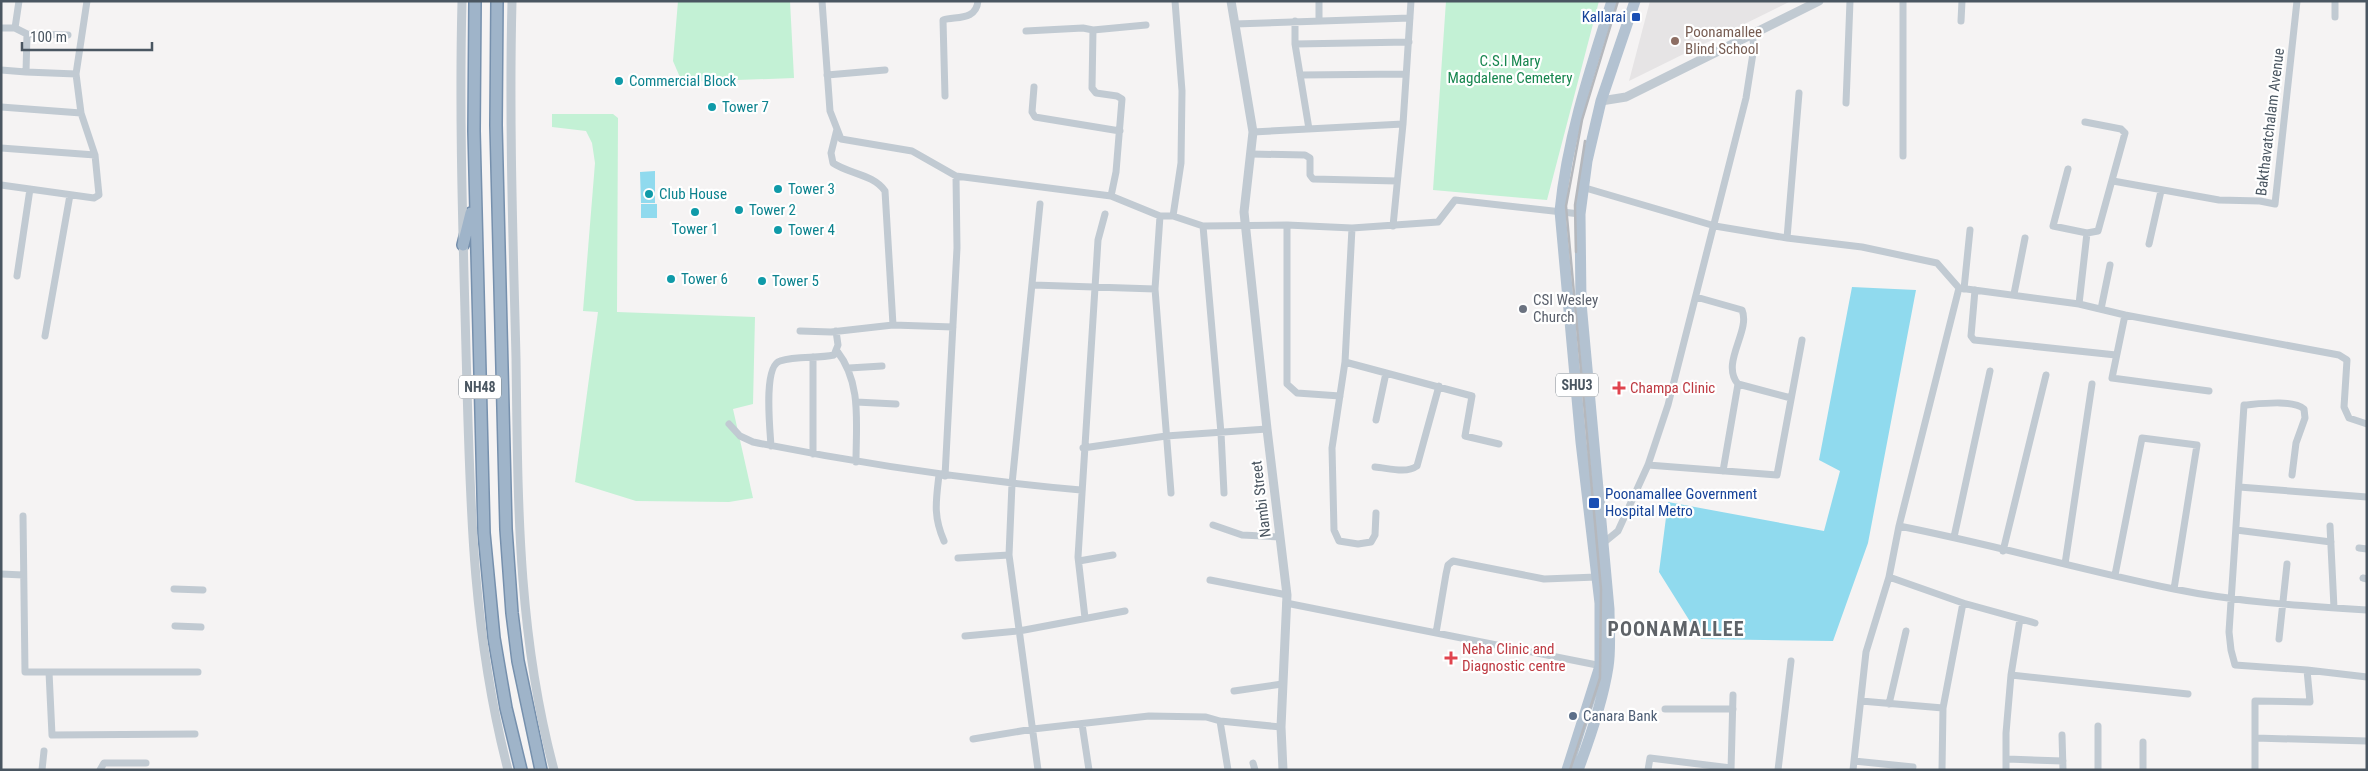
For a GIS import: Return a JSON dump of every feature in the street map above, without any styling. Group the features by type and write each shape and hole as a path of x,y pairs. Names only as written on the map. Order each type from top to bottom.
{"highway":[{"name":"NH48","path":"475,1 475,164 486,564 498,663 522,770"},
{"name":"NH48","path":"497,1 496,125 507,556 518,661 541,770"},
{"path":"496,40 503,1"},
{"path":"463,245 470,216 475,164"}],"main road":[{"name":"SHU3","path":"1578,770 1588,743 1604,667 1609,609 1597,545 1562,250 1560,211 1564,175 1576,119 1612,1"},
{"name":"SHU3","path":"1567,770 1604,667 1581,303 1580,214 1582,187 1601,101 1634,1"}],"street":[{"path":"15,28 19,1"},
{"path":"1,185 94,198 99,195 94,155 82,113 76,74 87,1"},
{"path":"462,1 460,114 470,499 475,582 487,674 508,770"},
{"path":"512,1 511,133 519,545 522,592 533,668 554,770"},
{"path":"822,1 830,111 841,140 912,151 956,176 1111,196 1160,216 1173,216 1203,226 1287,225 1352,228 1438,222 1455,200 1580,214"},
{"path":"945,96 943,20 966,17 973,13 978,1"},
{"path":"1173,216 1181,163 1182,91 1175,1"},
{"name":"Nambi Street","path":"1231,1 1253,132 1244,212 1247,225 1286,599 1282,684 1282,770"},
{"path":"1319,1 1319,20"},
{"path":"1393,226 1403,124 1411,1"},
{"path":"1601,101 1626,97 1819,1"},
{"path":"1846,103 1850,1"},
{"path":"1903,1 1903,156"},
{"path":"1961,21 1962,1"},
{"name":"Bakthavatchalam Avenue","path":"2113,181 2219,200 2260,201 2274,204 2297,1"},
{"path":"2335,17 2336,1"},
{"path":"1235,24 1410,18"},
{"path":"1295,21 1295,44 1309,129"},
{"path":"1026,31 1083,28 1093,30 1146,25"},
{"path":"1,28 15,28 27,34 68,35"},
{"path":"1093,30 1092,88 1096,94 1121,97 1120,131 1111,196"},
{"path":"26,72 27,34"},
{"path":"1597,545 1618,531 1648,465 1668,405 1746,98 1754,46 1752,34"},
{"path":"1295,44 1408,42"},
{"path":"1,70 76,74"},
{"path":"827,75 885,70"},
{"path":"1300,75 1406,74"},
{"path":"1034,86 1032,112 1036,117 1120,131"},
{"path":"1787,238 1799,93"},
{"path":"1,107 82,113"},
{"path":"2068,170 2053,226 2095,233 2098,231 2113,181 2124,130 2085,122"},
{"path":"1253,132 1403,124"},
{"path":"837,129 831,153 833,163 867,177 881,185 885,191 893,325"},
{"path":"1,148 94,155"},
{"path":"1251,154 1305,155 1310,158 1310,175 1313,180 1397,181"},
{"path":"944,542 935,513 942,476 953,327 957,248 956,176"},
{"path":"1582,187 1715,226 1862,248 1937,263 1961,288 2079,304 2125,315 2339,355 2346,360 2344,408 2349,418 2367,424"},
{"path":"17,276 30,189"},
{"path":"2149,244 2161,191"},
{"path":"45,336 70,195"},
{"path":"1038,770 1009,555 1012,484 1040,204"},
{"path":"1085,618 1078,561 1083,448 1098,240 1105,214"},
{"path":"1160,216 1155,289 1171,493"},
{"path":"1287,225 1287,384 1297,393 1340,396"},
{"path":"1203,226 1221,433 1224,493"},
{"path":"1352,228 1345,362 1332,448 1334,530 1339,541 1358,544 1371,542 1375,536 1376,513"},
{"path":"1853,770 1866,652 1889,577 1899,526 1961,288 1970,230"},
{"path":"2079,304 2087,232"},
{"path":"2014,294 2025,238"},
{"path":"2101,309 2110,265"},
{"path":"1033,285 1155,289"},
{"path":"1975,290 1971,336 1974,340 2116,355"},
{"path":"1696,298 1742,310 1743,321 1732,363 1734,379 1738,384 1791,398"},
{"path":"2125,315 2112,378 2209,391"},
{"path":"800,331 836,331 893,325 953,327"},
{"path":"836,331 837,351 854,382 856,462"},
{"path":"1648,465 1777,475 1802,340"},
{"path":"771,446 769,380 772,367 775,363 785,359 834,355 837,351"},
{"path":"813,357 814,454"},
{"path":"1345,362 1472,396 1465,436 1499,444"},
{"path":"848,368 882,366"},
{"path":"1954,537 1990,371"},
{"path":"1376,420 1386,372"},
{"path":"2003,551 2046,375"},
{"path":"1723,471 1738,384"},
{"path":"2064,564 2092,384"},
{"path":"1375,467 1399,470 1413,469 1417,466 1439,386"},
{"path":"856,402 896,404"},
{"path":"2292,475 2296,443 2305,418 2304,409 2291,404 2244,405 2229,632 2235,665 2308,670 2367,677"},
{"path":"729,424 740,436 753,442 856,462 942,476 1081,490"},
{"path":"1083,448 1166,436 1267,429"},
{"path":"2115,575 2142,438 2197,446 2174,589"},
{"path":"2239,487 2367,497"},
{"path":"23,516 25,672 198,672"},
{"path":"1212,525 1242,535 1280,537"},
{"path":"1899,526 1954,537 2003,551 2174,589 2283,604 2367,610"},
{"path":"2330,526 2334,608"},
{"path":"2236,530 2331,542"},
{"path":"958,558 1009,555"},
{"path":"1078,561 1113,555"},
{"path":"1436,633 1448,565 1453,561 1544,579 1597,577"},
{"path":"2279,639 2287,564"},
{"path":"1,574 24,575"},
{"path":"1889,577 1963,603 2035,623"},
{"path":"1210,580 1436,633 1604,667"},
{"path":"174,589 203,590"},
{"path":"1942,770 1943,708 1963,603"},
{"path":"964,636 1020,631 1125,611"},
{"path":"2006,770 2006,733 2011,675 2020,619"},
{"path":"175,626 201,627"},
{"path":"1889,704 1906,630"},
{"path":"1778,770 1791,661"},
{"path":"2255,770 2255,702 2310,702 2308,670"},
{"path":"49,672 52,735 195,734"},
{"path":"2011,675 2188,694"},
{"path":"1234,691 1282,684"},
{"path":"1648,770 1650,758 1676,761 1693,766 1731,769 1733,696"},
{"path":"1861,701 1943,708"},
{"path":"1666,709 1733,709"},
{"path":"973,739 1033,729 1149,716 1206,718 1220,722 1281,727"},
{"path":"1220,722 1228,770"},
{"path":"1082,724 1089,770"},
{"path":"2098,726 2098,770"},
{"path":"2062,735 2063,770"},
{"path":"2255,738 2367,741"},
{"path":"2143,742 2143,770"},
{"path":"42,770 44,751"},
{"path":"2007,759 2063,761"},
{"path":"1675,770 1676,761"},
{"path":"1854,761 1913,768"},
{"path":"100,770 104,763 146,763"}],"shaded area":[{"name":"Poonamallee Blind School","path":"1650,1 1791,1 1629,81"}],"green space":[{"path":"678,1 790,1 794,78 682,82 673,61"},
{"name":"C.S.I Mary Magdalene Cemetery","path":"1446,1 1599,1 1547,200 1433,190"},
{"path":"552,114 613,114 618,118 617,312 755,317 753,404 733,409 753,498 729,502 636,501 575,482 598,312 583,311 595,163 592,143 586,131 552,127"}],"water":[{"path":"655,171 655,203 641,203 640,172"},
{"path":"641,204 657,204 657,218 641,218"},
{"path":"1852,287 1916,290 1868,543 1833,641 1701,639 1659,572 1668,502 1824,531 1840,471 1819,460"}],"railway":[{"path":"1570,770 1600,678 1601,589 1566,206 1582,120 1618,1"},
{"path":"1576,252 1575,205 1585,141"}],"place":[{"name":"Kallarai","path":"1636,17"},
{"name":"Poonamallee Blind School","path":"1675,41"},
{"name":"Commercial Block","path":"619,81"},
{"name":"Tower 7","path":"712,107"},
{"name":"Tower 3","path":"778,189"},
{"name":"Club House","path":"649,194"},
{"name":"Tower 2","path":"739,210"},
{"name":"Tower 1","path":"695,212"},
{"name":"Tower 4","path":"778,230"},
{"name":"Tower 6","path":"671,279"},
{"name":"Tower 5","path":"762,281"},
{"name":"CSI Wesley Church","path":"1523,309"},
{"name":"Champa Clinic","path":"1619,388"},
{"name":"Poonamallee Government Hospital Metro","path":"1594,503"},
{"name":"Neha Clinic and Diagnostic centre","path":"1451,658"},
{"name":"Canara Bank","path":"1573,716"}],"district":[{"name":"POONAMALLEE","path":"1676,629"}]}
